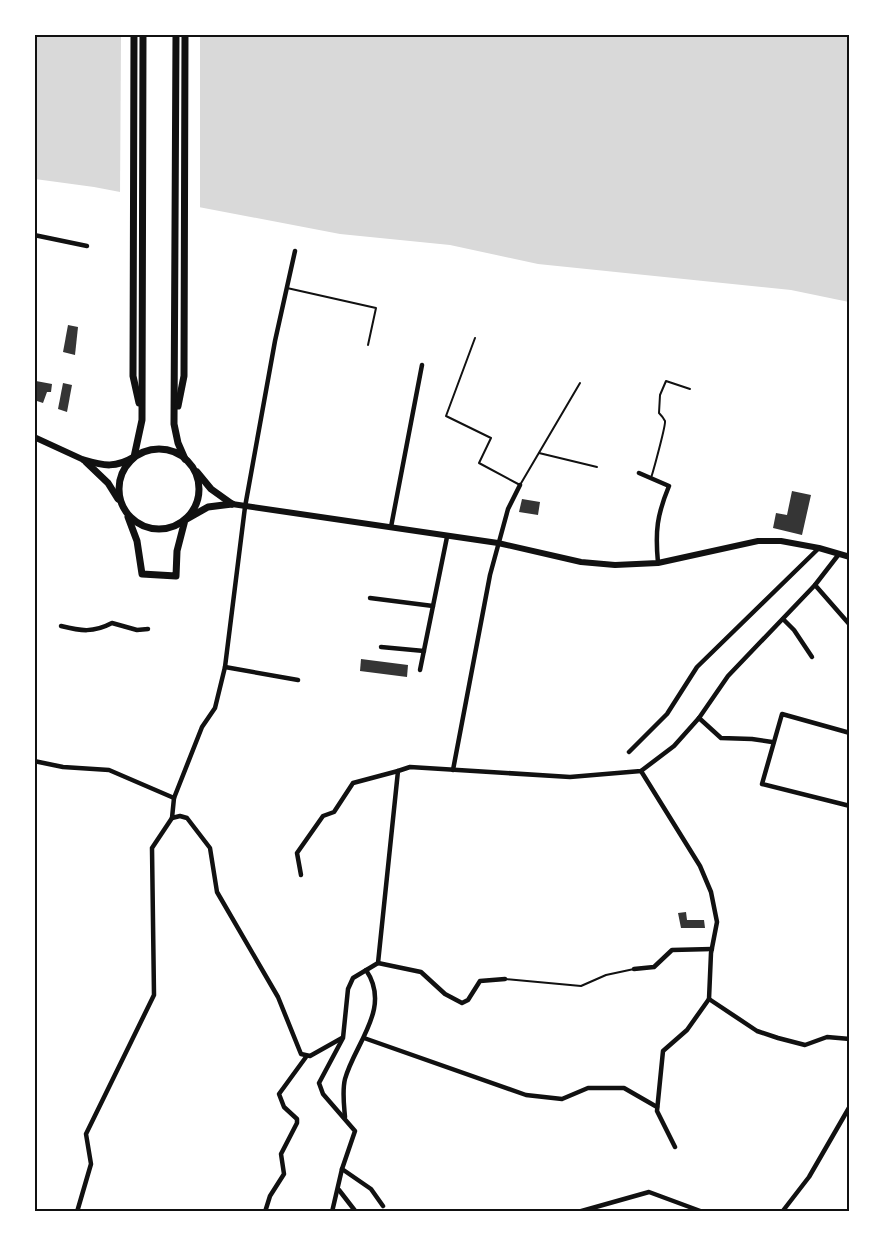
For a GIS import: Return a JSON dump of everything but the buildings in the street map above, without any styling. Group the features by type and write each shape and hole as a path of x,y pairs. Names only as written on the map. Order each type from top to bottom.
{"main road":[{"path":"134,34 133,376 142,420"},
{"path":"121,504 118,491 120,478 134,458 142,420 143,34"},
{"path":"176,34 174,424 178,443 185,459 212,489 232,504"},
{"path":"174,424 184,376 185,34"},
{"path":"84,460 105,466 123,464 146,451 160,449 173,452 185,459"},
{"path":"84,460 108,483 128,515 142,574 176,576 177,551 185,520 194,509 199,496 199,483 194,470"},
{"path":"128,515 137,523 156,529 174,526 208,507 232,504"}],"street":[{"path":"34,235 87,246"},
{"path":"77,1212 91,1164 86,1134 154,995 152,848 172,818 174,798 202,727 215,708 225,667 245,507 295,251"},
{"path":"391,527 422,366"},
{"path":"34,437 84,460"},
{"path":"639,472 669,486 657,514 658,562"},
{"path":"453,770 498,543 508,509 520,485"},
{"path":"232,504 498,543 581,562 615,565 658,562 758,541 781,541 819,548 849,557"},
{"path":"420,670 447,537"},
{"path":"629,752 667,714 697,667 819,548"},
{"path":"301,875 297,853 323,816 334,812 353,783 410,767 570,777 641,771 674,746 699,718 728,676 815,585 838,554"},
{"path":"815,585 849,626"},
{"path":"370,598 433,606"},
{"path":"783,619 794,630 812,657"},
{"path":"61,626 84,632 99,630 112,623 137,630 148,629"},
{"path":"381,647 424,651"},
{"path":"225,667 298,680"},
{"path":"849,732 782,714 772,742 762,784 849,806"},
{"path":"699,718 721,738 752,738 772,742"},
{"path":"34,761 63,767 109,770 174,798"},
{"path":"378,963 398,771"},
{"path":"641,771 700,866 711,892 717,922 712,949 709,999 687,1030 663,1051 657,1112 675,1146"},
{"path":"172,818 180,816 187,818 210,848 217,892 278,997 300,1052 306,1057"},
{"path":"634,969 654,967 672,950 712,949"},
{"path":"332,1212 339,1190 343,1161 355,1131 323,1094 319,1083 343,1038 348,989 353,978 378,963 421,972 445,993 462,1003 468,1000 480,981 505,979"},
{"path":"345,1117 345,1083 375,1008 375,992 366,970"},
{"path":"709,999 757,1031 778,1038 805,1045 827,1037 849,1039"},
{"path":"265,1212 270,1196 284,1174 281,1154 297,1123 297,1119 284,1107 279,1094 306,1057 343,1038"},
{"path":"364,1038 526,1095 562,1099 588,1088 624,1088 657,1107"},
{"path":"782,1212 809,1177 849,1106"},
{"path":"342,1169 371,1189 383,1206"},
{"path":"339,1190 356,1212"},
{"path":"579,1212 649,1192 703,1212"}],"lane":[{"path":"287,288 376,308 368,345"},
{"path":"475,338 446,416 491,438 479,463 520,485 580,383"},
{"path":"651,478 656,466 656,452 665,429 665,420 659,413 660,395 666,381 690,389"},
{"path":"539,453 597,467"},
{"path":"505,979 581,986 606,975 634,969"}],"shaded area":[{"path":"35,35 849,35 849,302 791,290 538,264 450,245 340,234 94,187 35,179"}],"pier":[{"path":"121,35 200,35 200,209 120,195"}]}
